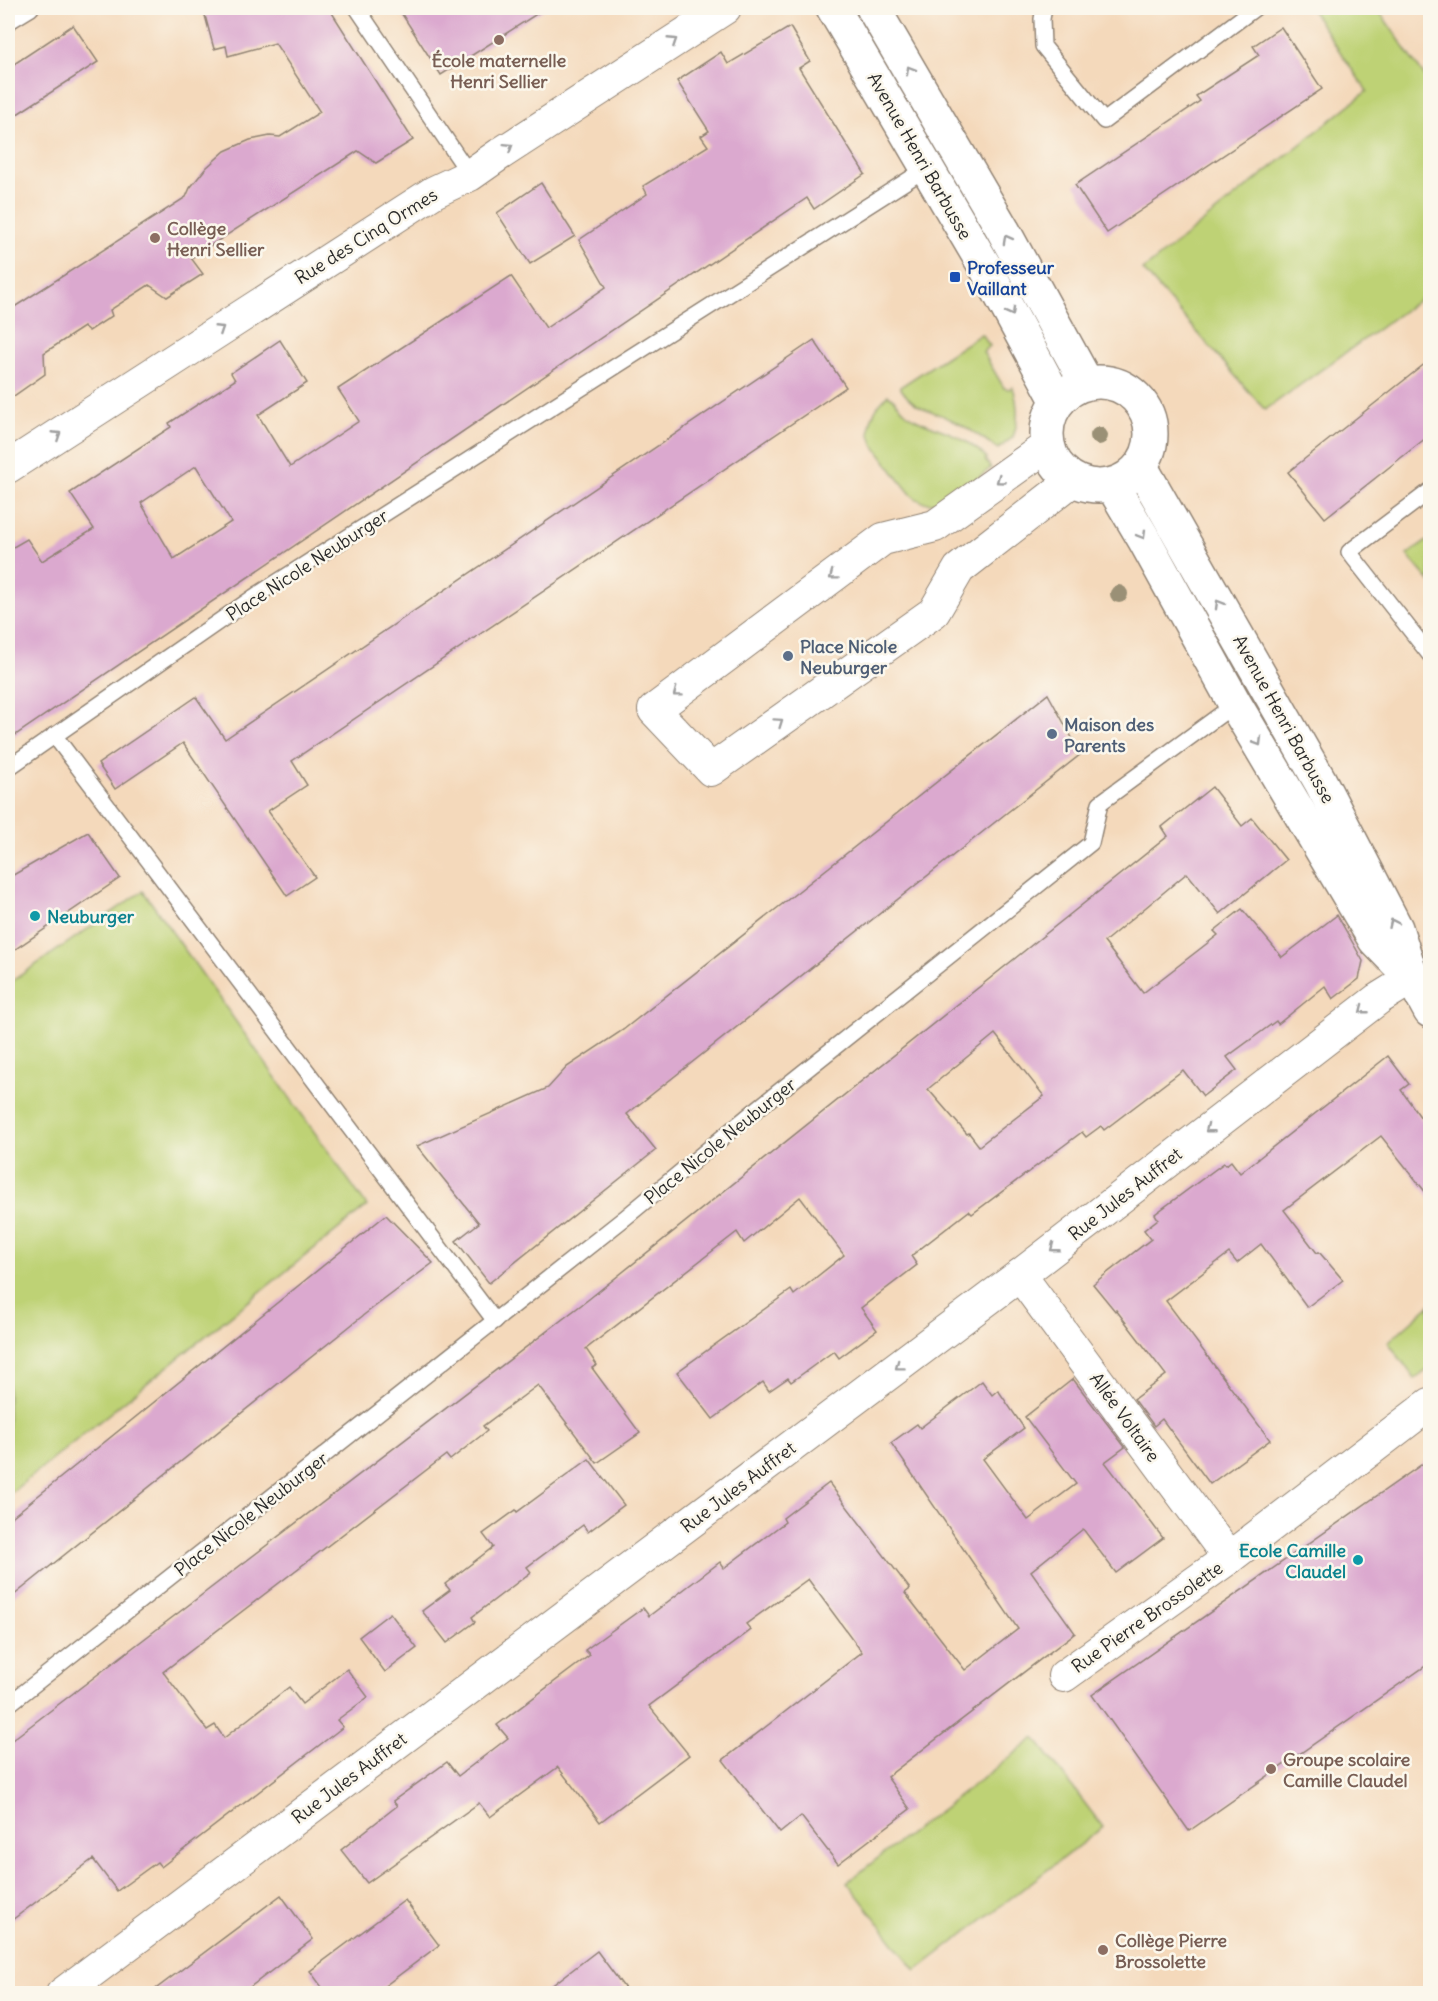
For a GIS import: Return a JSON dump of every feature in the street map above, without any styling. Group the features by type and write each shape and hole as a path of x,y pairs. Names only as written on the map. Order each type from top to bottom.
{"street":[{"name":"Rue des Cinq Ormes","path":"8,467 434,192 470,175 725,8"},
{"name":"Avenue Henri Barbusse","path":"833,8 987,270 1057,400"},
{"name":"Avenue Henri Barbusse","path":"873,8 1003,230 1086,382"},
{"path":"1086,382 1113,382 1135,395 1149,417 1151,443 1141,467 1128,478 1112,485 1092,486 1073,480 1056,466 1047,446 1047,422 1057,400 1070,389 1086,382"},
{"path":"1047,446 935,526 883,538 654,710 711,770 934,612 959,569 1073,480"},
{"name":"Avenue Henri Barbusse","path":"1141,467 1320,781 1396,928 1412,978 1431,1011"},
{"name":"Avenue Henri Barbusse","path":"1112,485 1235,704 1375,940 1412,978"},
{"name":"Rue Jules Auffret","path":"62,1994 1020,1275 1378,999 1412,978"},
{"name":"Allée Voltaire","path":"1020,1275 1229,1558"},
{"name":"Rue Pierre Brossolette","path":"1064,1676 1229,1558 1431,1404"}],"lane":[{"path":"8,22 31,8"},
{"path":"357,8 470,175"},
{"path":"1044,8 1043,46 1104,121 1255,8"},
{"name":"Place Nicole Neuburger","path":"8,768 260,594 927,168"},
{"path":"1431,491 1349,552 1431,655"},
{"name":"Place Nicole Neuburger","path":"8,1705 495,1321 1091,843 1100,803 1235,704"},
{"path":"54,735 495,1321"}],"green space":[{"path":"1310,8 1377,8 1430,84 1430,292 1265,410 1143,270 1367,91"},
{"path":"981,334 990,346 983,352 1004,388 1013,387 1016,400 1017,419 1013,437 998,449 963,426 916,404 900,387"},
{"path":"888,395 912,417 971,444 987,458 985,460 991,468 948,499 932,503 916,498 885,460 870,435 873,415"},
{"path":"1430,539 1430,582 1407,555"},
{"path":"143,891 367,1206 8,1495 8,984"},
{"path":"1430,1305 1430,1368 1415,1379 1388,1342"},
{"path":"1035,1738 1103,1827 916,1971 847,1882"}],"building":[{"path":"203,8 329,8 413,140 376,163 358,151 191,258 203,274 167,297 149,285 110,310 112,316 89,331 84,327 44,353 45,374 8,400 8,311 186,197 190,188 206,168 225,151 250,140 270,136 280,137 320,112 275,43 228,56 226,46 214,49"},
{"name":"École maternelle Henri Sellier","path":"398,8 546,8 441,75"},
{"path":"73,25 98,62 8,120 8,68"},
{"path":"790,27 810,61 799,68 865,174 814,209 807,198 8,740 8,550 27,539 42,561 94,529 70,493 171,427 169,423 235,380 231,373 280,340 307,383 258,415 290,467 359,421 338,389 511,276 546,328 606,287 579,240 647,194 643,186 708,146 701,136 709,131 677,81 721,52 728,64","holes":["196,466 231,522 174,559 141,503"]},
{"path":"1281,27 1322,89 1107,233 1075,185 1200,101 1196,96 1259,55 1253,46"},
{"path":"541,183 575,236 530,264 497,213"},
{"path":"814,340 846,387 292,761 307,785 268,811 315,877 287,896 183,743 115,789 98,764 196,697 225,739"},
{"path":"1431,359 1431,434 1325,518 1288,472"},
{"path":"1048,694 1081,754 627,1114 656,1150 489,1283 456,1241 479,1223 417,1146 548,1088 567,1067 623,1030"},
{"path":"1212,787 1242,826 1252,818 1286,860 1220,914 1187,873 1104,942 1143,993 1218,935 1214,931 1242,909 1282,957 1337,915 1363,961 1359,979 1333,999 1325,986 1278,1024 1276,1021 1227,1057 1237,1070 1203,1096 1183,1070 1104,1130 1101,1126 1086,1137 1082,1132 972,1214 969,1211 911,1256 917,1265 861,1308 877,1330 839,1358 834,1351 791,1382 788,1378 769,1391 763,1382 713,1419 677,1372 791,1290 794,1295 844,1255 800,1197 744,1243 737,1232 586,1349 597,1365 592,1368 640,1433 597,1463 538,1385 483,1426 487,1431 450,1460 446,1455 163,1672 207,1730 215,1725 224,1738 289,1687 302,1704 347,1669 368,1697 337,1720 343,1727 161,1867 157,1862 117,1891 93,1859 8,1923 8,1743 589,1299 1168,836 1162,827","holes":["995,1034 1044,1096 979,1146 928,1089"]},
{"name":"Neuburger","path":"88,832 120,878 8,954 8,878"},
{"path":"1388,1056 1409,1084 1401,1090 1431,1132 1431,1199 1381,1136 1284,1210 1317,1253 1319,1252 1343,1280 1307,1307 1261,1244 1237,1263 1229,1253 1166,1301 1270,1440 1210,1484 1162,1419 1154,1426 1134,1399 1166,1375 1093,1284 1151,1239 1144,1230 1158,1219 1155,1214 1224,1163 1226,1165 1231,1161 1240,1173"},
{"path":"386,1215 433,1263 365,1314 8,1600 8,1520"},
{"path":"1073,1379 1125,1447 1105,1462 1163,1538 1116,1573 1083,1529 1031,1571 1075,1633 887,1777 910,1809 838,1864 801,1816 780,1833 723,1760 862,1652 808,1579 746,1624 751,1630 649,1706 689,1755 600,1822 558,1767 490,1817 479,1803 367,1883 341,1850 397,1806 393,1801 447,1762 458,1776 508,1738 497,1725 590,1655 585,1650 643,1608 649,1616 720,1562 724,1568 785,1522 783,1518 829,1483 910,1589 905,1593 965,1670 1018,1629 891,1443 917,1424 920,1428 982,1381 992,1395 998,1390 1024,1428 983,1459 1028,1520 1076,1484 1025,1417"},
{"name":"Ecole Camille Claudel","path":"1431,1458 1431,1662 1189,1831 1092,1695"},
{"path":"589,1459 624,1505 588,1532 583,1525 527,1567 531,1572 472,1617 475,1622 447,1643 422,1611 450,1590 445,1584 493,1547 483,1534"},
{"path":"390,1613 417,1648 385,1672 359,1637"},
{"path":"281,1895 313,1939 241,1994 149,1994"},
{"path":"405,1900 439,1945 374,1994 327,1994 310,1971"},
{"path":"597,1951 629,1994 541,1994"}],"place":[{"name":"École maternelle Henri Sellier","path":"499,40"},
{"name":"Collège Henri Sellier","path":"155,238"},
{"name":"Professeur Vaillant","path":"955,277"},
{"name":"Place Nicole Neuburger","path":"788,656"},
{"name":"Maison des Parents","path":"1052,734"},
{"name":"Neuburger","path":"35,916"},
{"name":"Ecole Camille Claudel","path":"1358,1560"},
{"name":"Groupe scolaire Camille Claudel","path":"1271,1769"},
{"name":"Collège Pierre Brossolette","path":"1103,1950"}]}
